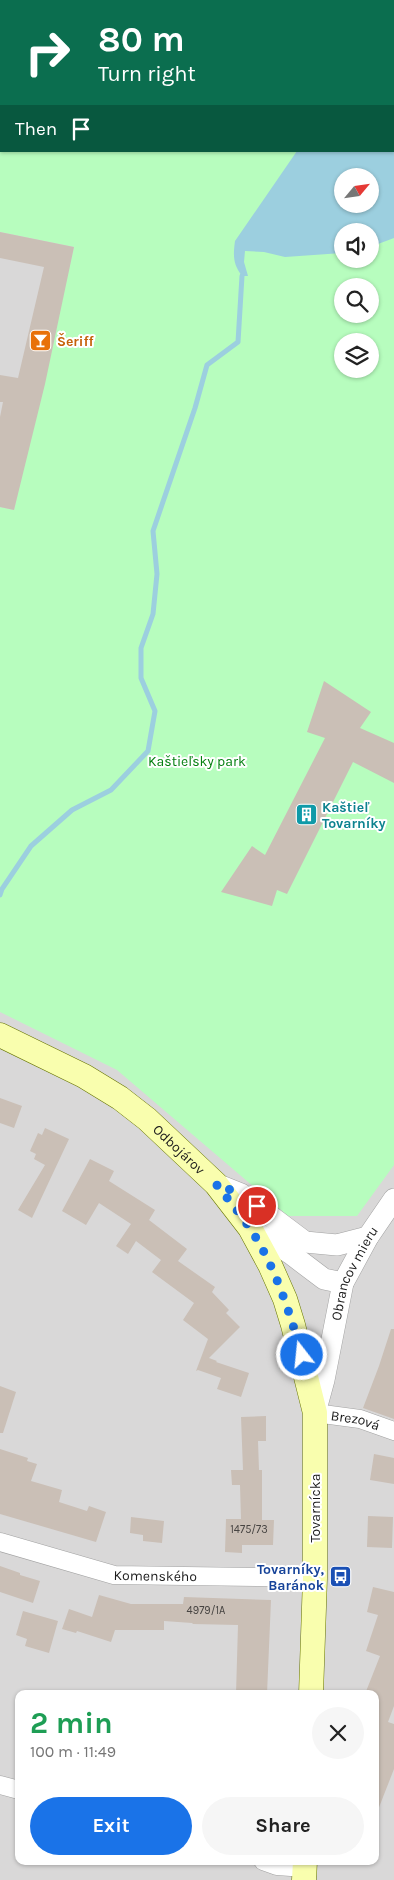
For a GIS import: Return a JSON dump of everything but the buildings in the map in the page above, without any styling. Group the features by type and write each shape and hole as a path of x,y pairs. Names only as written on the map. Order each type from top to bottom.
{"main road":[{"name":"Odbojárov","path":"0,1035 84,1076 120,1098 171,1140 216,1184 250,1228 270,1265 285,1299 302,1355 315,1413"},
{"name":"Tovarnícka","path":"311,1690 315,1578 315,1413"}],"street":[{"path":"216,1184 241,1194 305,1242 337,1245 368,1237"},
{"name":"Obrancov mieru","path":"315,1413 324,1380 344,1283 368,1237 394,1199"},
{"path":"250,1228 324,1278 344,1283"},
{"name":"Brezová","path":"315,1413 360,1419 394,1431"},
{"name":"Komenského","path":"0,1542 114,1576 315,1578"},
{"path":"0,1785 15,1789"},
{"path":"274,1865 305,1870"}],"shaded area":[{"path":"0,152 394,152 394,1880 0,1880"}],"green space":[{"name":"Kaštieľsky park","path":"0,152 394,152 394,1165 357,1216 288,1216 117,1070 0,1012 0,507 14,510 74,247 0,232"}],"water":[{"path":"296,152 394,152 394,238 379,244 379,223 334,223 334,254 285,257 264,252 245,251 244,262 248,276 242,276 237,268 234,260 235,241"}],"waterway":[{"path":"0,895 2,889 31,846 72,810 111,790 148,751 155,711 141,678 141,648 153,614 157,574 153,531 195,408 207,365 238,342 242,276"}],"place":[{"name":"Šeriff","path":"41,341"},
{"name":"Kaštieľ Tovarníky","path":"306,815"},
{"name":"Tovarníky, Baránok","path":"340,1577"}],"route":[{"path":"257,1206 241,1194 216,1184 250,1228 270,1265 285,1299 302,1355"}]}
